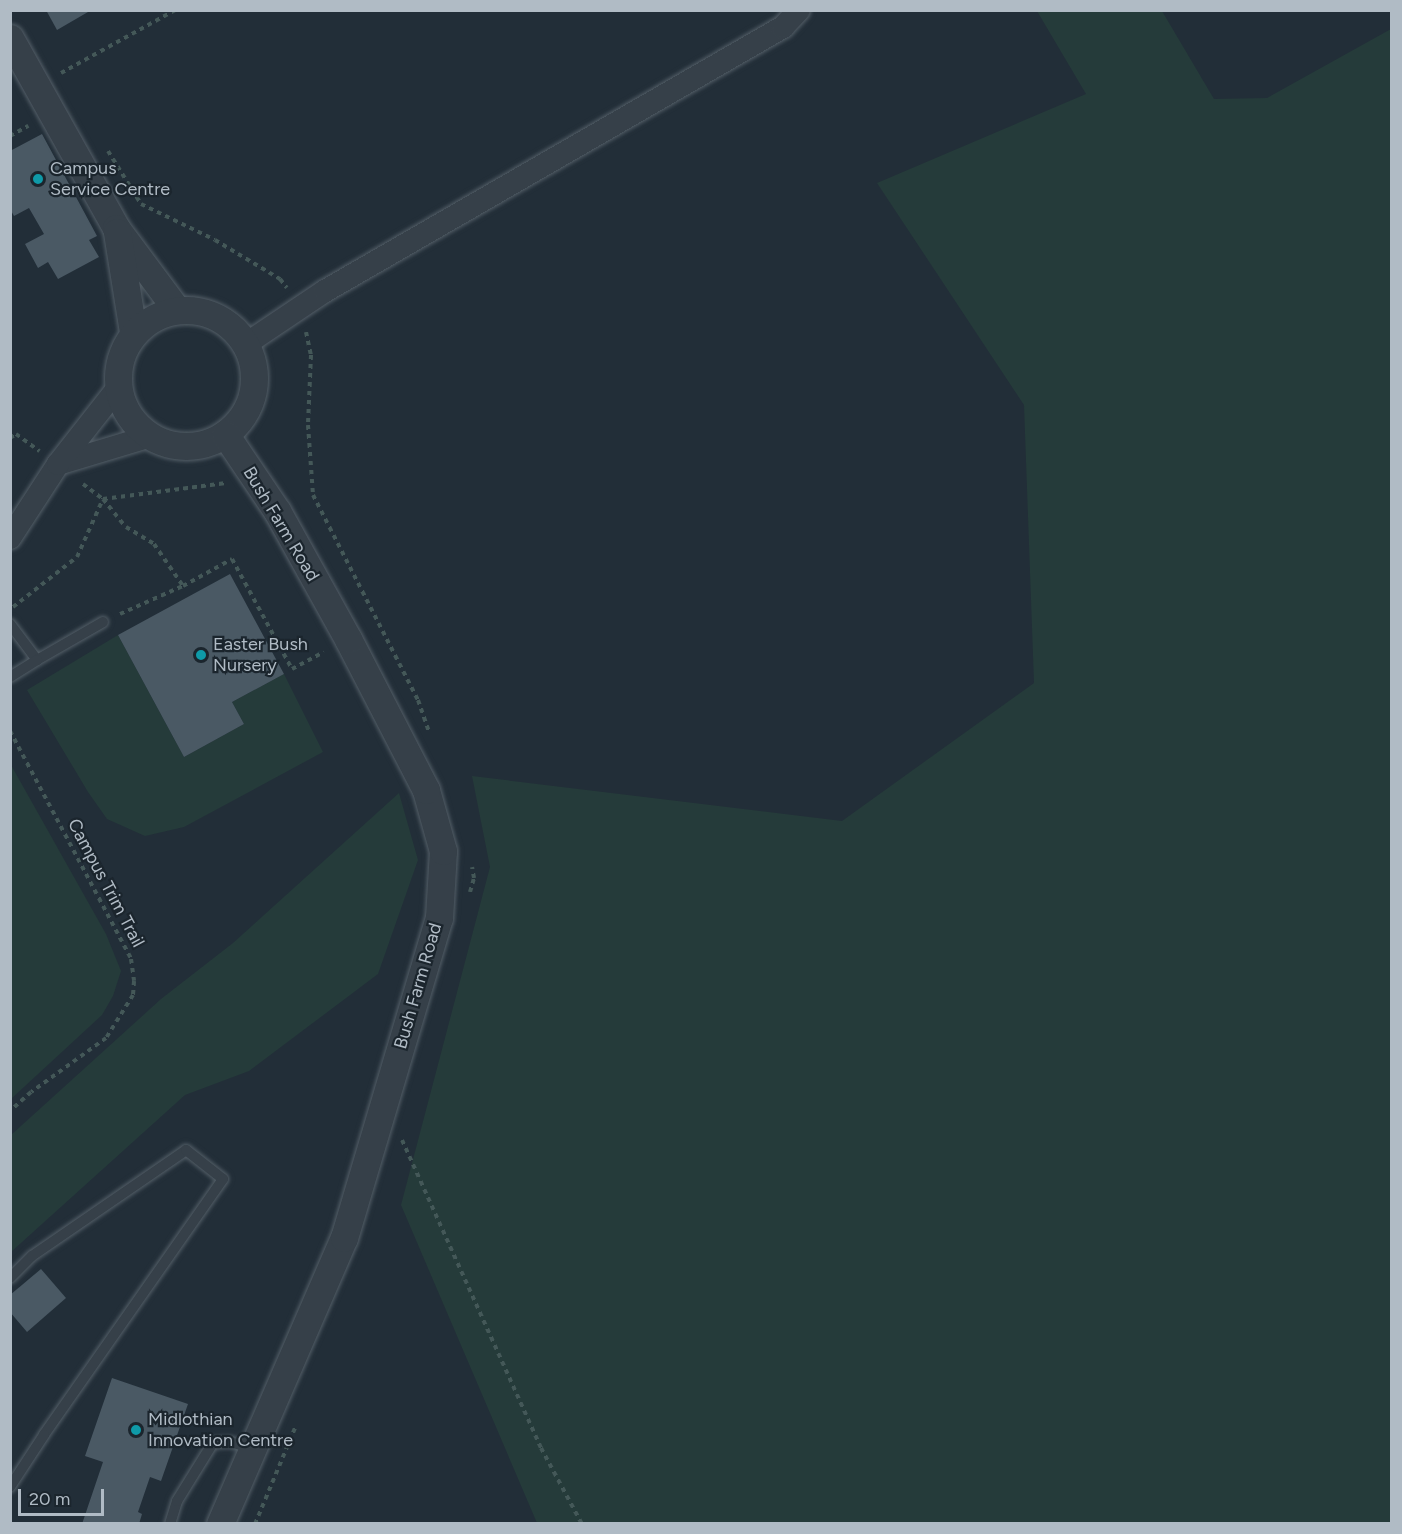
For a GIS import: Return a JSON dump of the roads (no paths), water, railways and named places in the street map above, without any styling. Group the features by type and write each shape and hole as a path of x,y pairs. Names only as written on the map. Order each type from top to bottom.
{"street":[{"path":"246,344 301,307 783,27 799,10"},
{"path":"10,39 116,228 177,310"},
{"path":"116,228 133,332"},
{"path":"192,309 213,314 232,326 246,344 253,363 254,383 249,403 239,420 225,434 203,444 180,446 151,436 137,427 124,408 117,389 117,369 123,350 133,332 169,310 192,309"},
{"path":"10,538 58,464 117,389"},
{"name":"Bush Farm Road","path":"220,1524 344,1238 439,918 443,851 426,790 348,639 277,511 225,434"},
{"path":"58,464 151,436"}],"lane":[{"path":"10,677 103,622"},
{"path":"10,624 38,660"},
{"path":"10,1278 32,1256 186,1150 223,1179 10,1487"},
{"path":"171,1524 177,1501 213,1443 230,1442 251,1448"}],"place":[{"name":"Campus Service Centre","path":"38,179"},
{"name":"Easter Bush Nursery","path":"201,655"},
{"name":"Midlothian Innovation Centre","path":"136,1430"}]}
